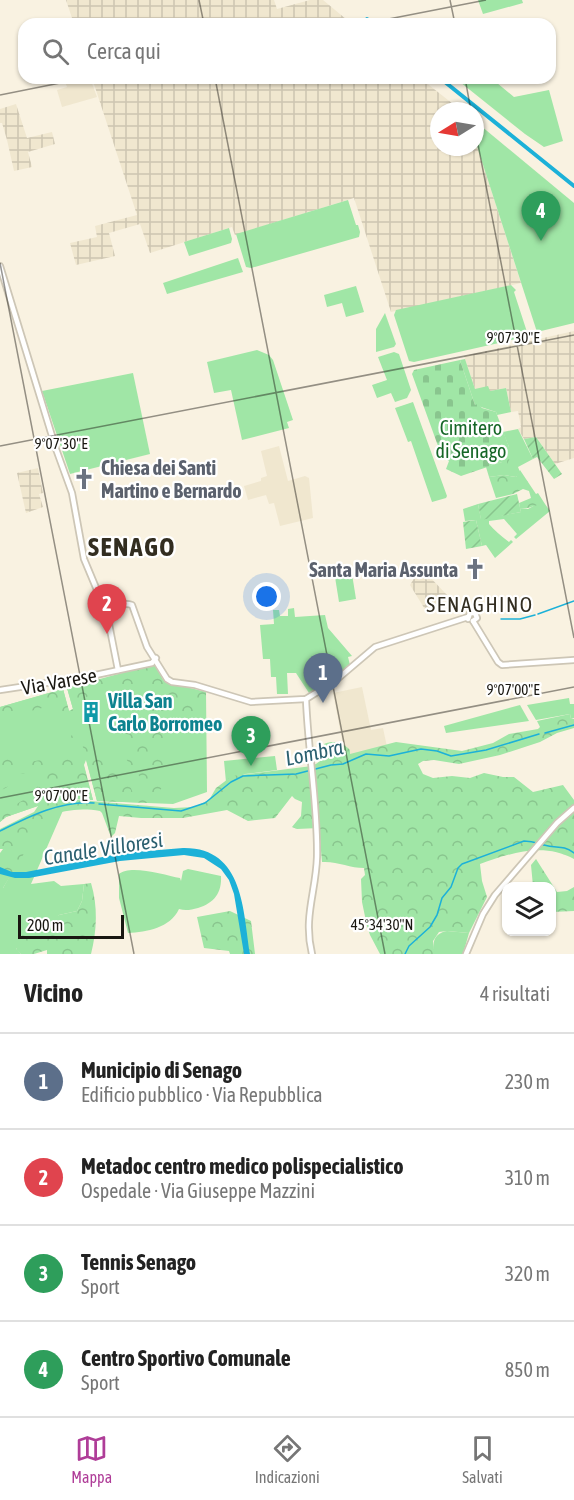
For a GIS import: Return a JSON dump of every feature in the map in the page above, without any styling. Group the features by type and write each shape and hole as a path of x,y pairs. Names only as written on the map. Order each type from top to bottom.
{"street":[{"path":"0,266 70,487 83,556 104,601 118,670"},
{"path":"104,601 114,608"},
{"path":"107,614 114,608 130,604 134,607 148,649 160,669 172,682 195,685 246,702 306,699 335,681 358,660 380,645 456,620 472,619 498,662 505,666 574,660"},
{"name":"Via Varese","path":"0,690 72,680 154,660"},
{"path":"306,699 313,773 317,860 308,932 312,954"},
{"path":"468,954 483,914 495,895 574,808"}],"shaded area":[{"path":"66,0 274,0 277,9 310,0 323,0 345,18 72,18"},
{"path":"66,84 92,84 97,97 62,107 57,90 67,87"},
{"path":"94,84 428,84 451,102 430,102 430,156 480,156 521,283 391,312 354,198 235,235 232,227 150,253 140,224 109,233 115,256 76,265 70,243 97,237 95,226 137,215"},
{"path":"16,104 27,138 52,132 55,144 28,152 32,167 14,171 7,140 2,123 0,123 0,109"},
{"path":"574,331 574,458 555,464 536,437 524,439 518,429 521,427 518,411 511,412 506,388 490,391 475,389 464,356"},
{"path":"279,446 288,481 305,476 309,478 313,518 280,526 274,503 269,504 266,495 248,500 244,486 261,481 261,478 267,476 261,451"},
{"path":"38,468 43,493 39,494 43,507 26,513 17,473"},
{"path":"424,571 447,595 426,611 410,585 416,575"},
{"path":"362,687 371,730 383,728 387,747 344,758 313,760 312,747 343,745 333,693"}],"green space":[{"path":"478,0 522,0 523,3 483,14"},
{"path":"462,84 498,84 514,97 549,90 563,141 544,147"},
{"path":"484,128 574,203 574,323 537,332 480,156 484,156"},
{"path":"348,200 356,225 358,225 359,237 251,268 246,267 236,234"},
{"path":"229,228 231,243 189,256 184,242"},
{"path":"238,258 243,272 167,294 163,283"},
{"path":"511,285 516,290 514,292 527,332 525,337 414,362 409,361 394,315 396,310"},
{"path":"356,286 364,312 346,317 342,303 327,307 324,295"},
{"path":"385,313 396,344 394,347 376,352 376,329"},
{"path":"257,350 269,355 273,360 293,420 287,422 289,428 242,440 231,390 214,393 207,362"},
{"path":"394,352 399,354 411,390 407,398 395,402 391,393 377,398 372,385 387,380 378,357"},
{"path":"465,359 475,389 488,386 490,391 506,388 511,412 497,415 496,412 475,405 460,360"},
{"name":"Cimitero di Senago","path":"460,360 475,405 478,404 482,408 496,412 509,447 514,450 507,464 502,462 461,476 446,469 449,461 442,457 412,374 414,370"},
{"path":"133,373 150,454 70,474 42,391"},
{"path":"413,402 447,496 432,502 411,441 408,442 395,408"},
{"path":"518,429 533,459 518,467 520,472 516,477 504,475 489,477 486,467 502,462 509,447 503,432"},
{"path":"536,437 562,474 554,479 537,457 533,459 524,439"},
{"path":"520,470 545,504 520,508 519,503 531,498 529,491 523,489 496,498 489,477 504,475 516,477"},
{"path":"517,494 521,512 481,520 478,504"},
{"path":"539,503 545,504 550,511 516,539 514,537 517,534 504,519 489,521 498,533 509,542 511,540 513,542 495,558 486,545 482,546 476,520 465,521 463,509 478,504 481,519 521,512 520,508 528,509"},
{"path":"476,520 482,546 466,549 463,522"},
{"path":"352,574 356,599 339,602 335,577"},
{"path":"294,608 295,617 325,615 328,628 352,656 348,657 350,665 309,693 296,673 287,673 288,694 277,694 276,677 271,677 270,659 263,659 260,625 274,624 273,610 279,610 280,616 288,616 288,609"},
{"path":"151,665 156,667 163,680 168,683 206,692 206,731 194,728 188,710 165,716 167,752 163,786 151,803 97,801 85,755 82,759 93,800 75,798 57,800 55,804 78,800 174,808 194,807 209,800 216,788 232,776 312,766 321,760 324,755 324,744 328,743 335,742 344,745 350,750 350,754 396,742 462,751 493,743 509,734 538,729 540,727 537,721 570,714 571,719 574,719 574,728 557,733 540,742 500,755 459,764 434,760 418,764 423,774 433,778 452,776 470,778 484,773 514,777 533,792 563,785 574,800 574,859 551,851 539,850 515,853 480,864 487,897 469,933 439,932 433,941 433,954 380,954 370,935 362,902 361,879 365,875 364,868 322,862 319,828 297,829 292,827 301,816 302,802 292,796 275,818 248,821 227,810 183,818 119,816 115,833 111,837 100,811 73,810 47,816 3,888 0,888 0,853 3,849 0,849 0,829 34,812 38,806 6,817 0,822 0,814 35,793 37,788 27,774 19,773 9,786 0,791 0,759 17,755 29,762 47,759 59,762 84,751 80,735 76,736 77,741 72,740 71,736 74,733 84,734 92,741 97,736 92,743 104,762 128,780 135,799 144,799 142,782 126,759 131,743 128,735 120,729 128,723 130,712 144,704 149,695 144,688 125,696 102,691 81,699 75,710 69,713 42,708 0,719 0,707 63,689 69,711 73,709 67,688"},
{"path":"155,666 163,680 168,683 206,692 207,792 173,804 97,801 86,760 84,765 93,800 68,799 31,884 54,881 61,886 84,884 82,901 77,911 59,915 16,949 21,954 0,954 0,888 3,888 52,801 6,817 0,822 0,707 63,689 69,711 73,709 67,688"},
{"path":"569,698 570,704 574,704 574,718 571,719 570,714 536,720 527,705"},
{"path":"520,705 529,721 446,733 444,726"},
{"path":"275,756 277,770 245,774 226,782 224,761"},
{"path":"536,859 551,882 533,882 531,865"},
{"path":"188,869 221,876 220,887 213,900 195,909 179,909 170,921 157,928 128,933 119,898 119,874 124,871 139,870 180,878 181,881 183,871"},
{"path":"91,883 96,918 91,954 47,954 47,950 34,954 21,954 16,950 24,930 59,915 77,911 82,901 84,884"},
{"path":"574,887 574,911 556,912 556,890 567,891"},
{"path":"230,911 251,921 255,954 230,954 229,951 204,948 197,917"},
{"path":"447,931 469,933 463,954 433,954 436,936"}],"water":[{"name":"Canale Villoresi","path":"183,848 203,851 218,858 229,870 242,901 250,954 244,954 234,894 229,880 221,869 204,858 184,855 120,861 29,878 15,878 0,874 0,867 12,872 26,872 123,853"}],"waterway":[{"path":"447,84 574,186"},
{"path":"538,614 574,601"},
{"path":"501,619 520,619 535,615"},
{"name":"Lombra","path":"545,733 574,725"},
{"name":"Lombra","path":"99,804 181,811 205,803 231,782 243,776 296,774 343,764 366,754 389,756 421,749 451,756 486,750 539,734"},
{"name":"Lombra","path":"0,831 33,815 57,807 94,803"},
{"path":"405,954 409,946 430,927 437,915 442,898 451,887 458,868 462,864 524,841 563,848 574,853"}],"place":[{"name":"Centro Sportivo Comunale","path":"541,241"},
{"name":"Chiesa dei Santi Martino e Bernardo","path":"84,479"},
{"name":"Santa Maria Assunta","path":"475,569"},
{"name":"Metadoc centro medico polispecialistico","path":"107,634"},
{"name":"Municipio di Senago","path":"323,703"},
{"name":"Villa San Carlo Borromeo","path":"91,712"},
{"name":"Tennis Senago","path":"251,766"}],"district":[{"name":"SENAGO","path":"132,547"},
{"name":"SENAGHINO","path":"480,604"}]}
